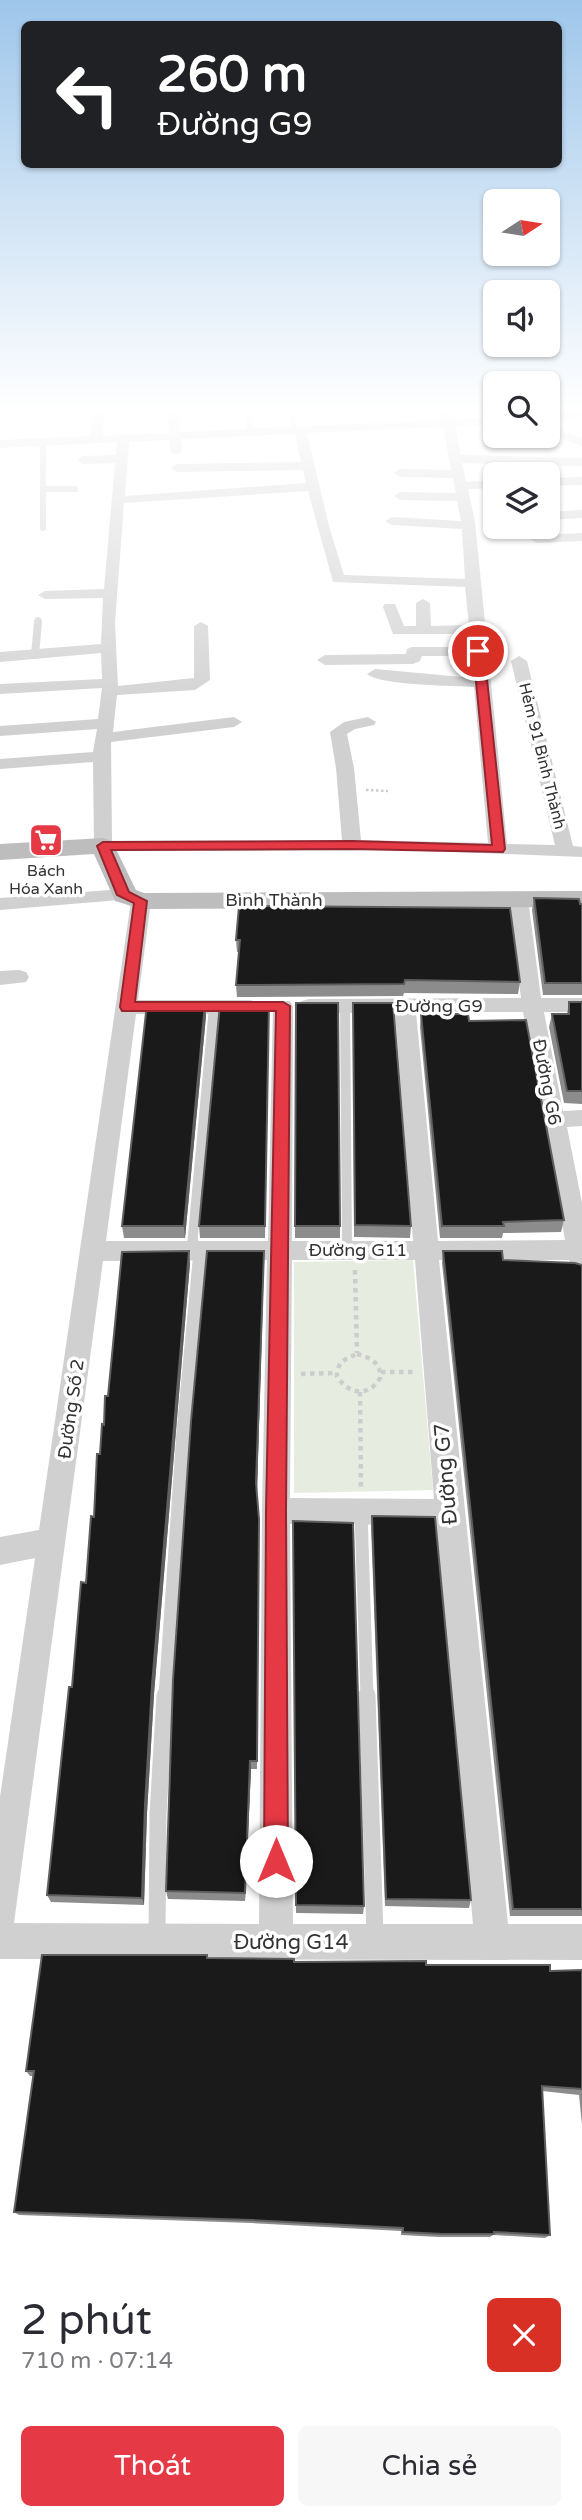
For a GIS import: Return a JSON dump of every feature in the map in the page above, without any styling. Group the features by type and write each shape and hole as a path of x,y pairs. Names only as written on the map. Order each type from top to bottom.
{"street":[{"path":"0,904 132,898 103,846 101,756 110,687 107,648 116,518"},
{"path":"320,518 338,579 472,583"},
{"path":"467,518 498,849"},
{"path":"392,521 468,525"},
{"path":"560,537 582,537"},
{"path":"45,595 110,593"},
{"path":"325,660 415,658 412,652 423,603"},
{"path":"390,607 398,631 476,629"},
{"path":"0,688 195,685 202,680 201,626"},
{"path":"0,657 107,648"},
{"path":"412,652 478,651"},
{"name":"Hẻm 91 Bình Thành","path":"519,661 574,852"},
{"path":"375,674 482,683"},
{"path":"0,730 105,730 234,722"},
{"path":"352,845 347,780 338,732 350,725 368,722"},
{"path":"0,764 101,756"},
{"path":"0,852 103,846 352,845 574,852"},
{"name":"Bình Thành","path":"132,898 582,899"},
{"name":"Đường Số 2","path":"0,1916 127,1007 132,898"},
{"name":"Đường G6","path":"518,899 532,1006 581,1255"},
{"path":"276,1942 276,1511 283,1006"},
{"name":"Đường G7","path":"405,1006 449,1513 492,1942"},
{"name":"Đường G9","path":"127,1007 582,1006"},
{"path":"554,1119 582,1118"},
{"name":"Đường G11","path":"93,1251 427,1250 581,1255"},
{"path":"276,1511 449,1513"},
{"path":"0,1550 52,1541"},
{"name":"Đường G14","path":"0,1941 582,1942"}],"lane":[{"path":"43,518 43,528"},
{"path":"35,654 38,620"},
{"path":"345,1006 351,1250"},
{"path":"157,1941 156,1869 163,1726 214,1007"},
{"path":"361,1512 375,1942"}],"path":[{"path":"351,1250 357,1354"},
{"path":"357,1354 368,1356 377,1363 381,1372 379,1382 371,1389 359,1392 348,1390 339,1383 336,1373 338,1364 346,1357 357,1354"},
{"path":"381,1372 437,1372"},
{"path":"278,1375 336,1373"},
{"path":"359,1392 361,1512"}],"shaded area":[{"path":"413,1260 433,1490 294,1493 294,1262"}],"building":[{"path":"534,898 579,899 582,904 582,983 545,983"},
{"path":"239,906 510,908 520,982 405,980 404,984 236,985 240,940 236,940"},
{"path":"569,1002 582,1002 582,1091 567,1091 552,1014 569,1014"},
{"path":"269,1003 265,1226 199,1226 220,1004"},
{"path":"296,1003 338,1003 340,1226 295,1226"},
{"path":"353,1003 393,1003 411,1226 355,1225"},
{"path":"147,1004 205,1004 184,1226 122,1226"},
{"path":"421,1014 468,1014 469,1021 526,1020 564,1220 503,1222 504,1226 442,1226"},
{"path":"189,1251 152,1685 142,1898 47,1895 69,1687 72,1687 81,1582 86,1583 91,1516 94,1517 97,1454 100,1454 102,1424 104,1425 105,1396 108,1396 122,1252"},
{"path":"207,1251 264,1251 256,1483 259,1519 257,1761 250,1761 245,1893 166,1891 173,1680 191,1421"},
{"path":"443,1251 502,1251 503,1260 582,1265 582,1909 513,1909"},
{"path":"372,1516 435,1517 471,1900 386,1899"},
{"path":"293,1521 353,1523 364,1906 296,1905"},
{"path":"42,1955 207,1955 207,1958 294,1959 294,1962 426,1961 426,1965 550,1965 550,1971 582,1970 582,2089 542,2086 550,2235 494,2232 442,2234 403,2232 403,2228 251,2220 14,2212 34,2071 26,2071"}],"place":[{"name":"Bách Hóa Xanh","path":"46,840"}],"route":[{"path":"276,1861 276,1511 283,1006 127,1007 141,901 124,895 103,846 402,845 498,849 478,651"}]}
